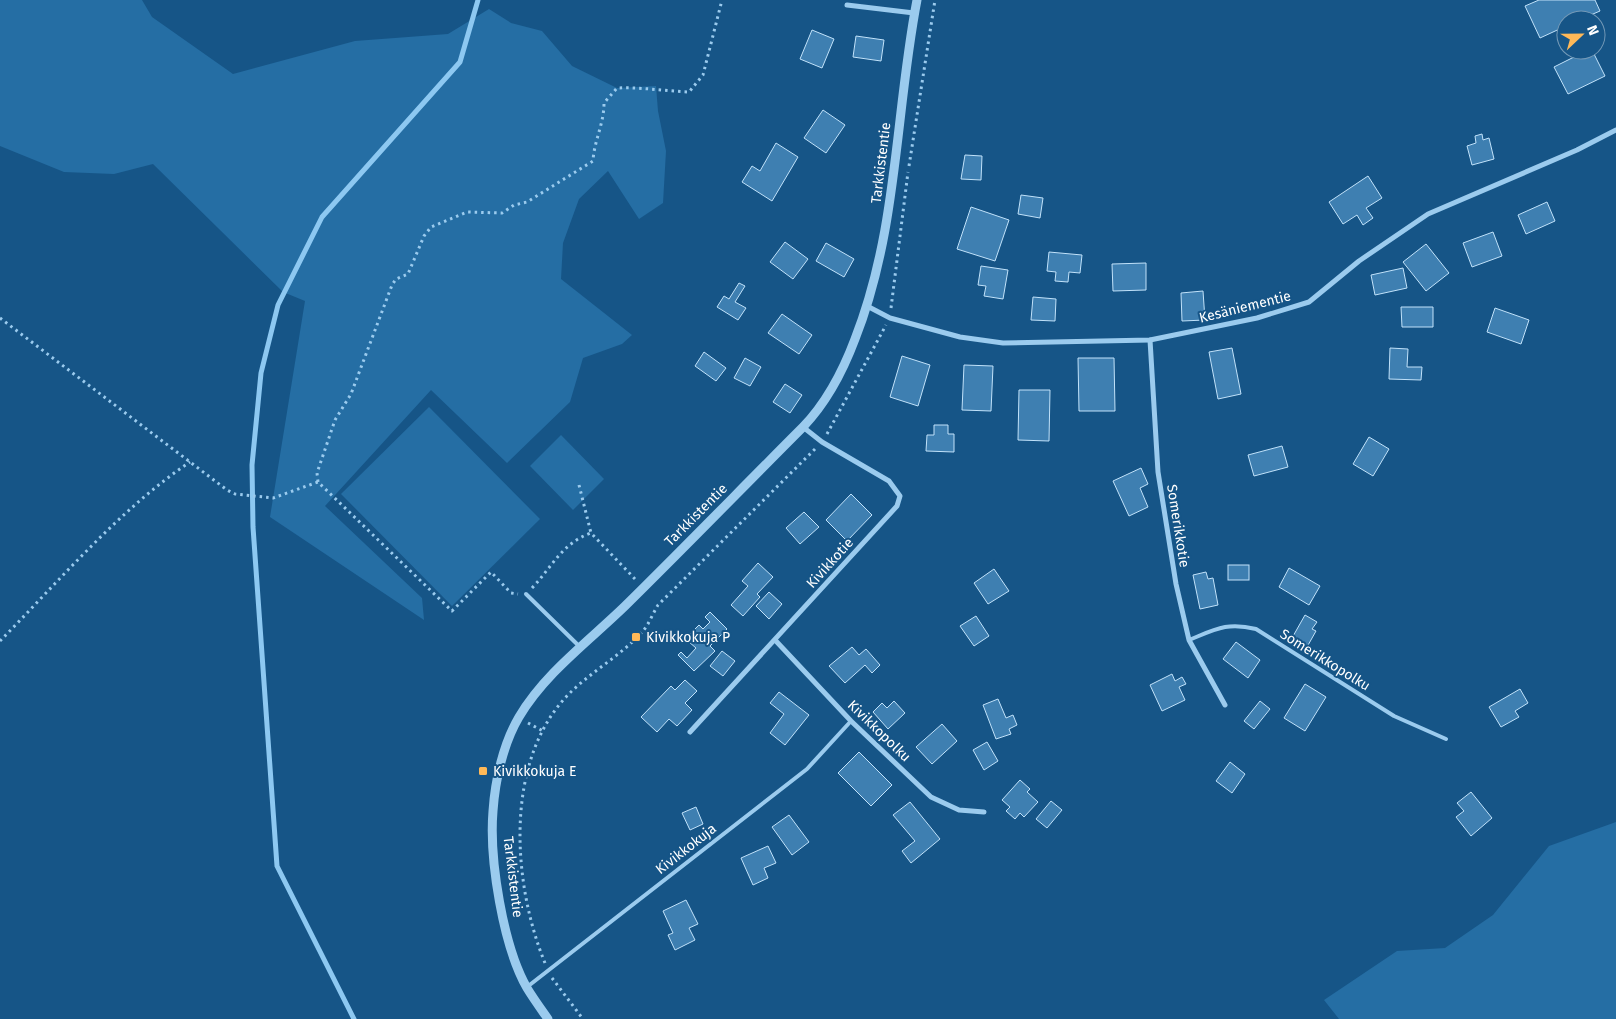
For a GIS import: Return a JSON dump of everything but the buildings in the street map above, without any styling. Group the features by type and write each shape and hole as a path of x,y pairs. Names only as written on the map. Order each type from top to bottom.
{"street":[{"name":"Tarkkistentie","path":"548,1019 527,987 506,934 495,863 493,812 499,769 518,718 534,696 580,647 643,588 818,412 848,359 867,306 881,258 891,206 917,0"},
{"path":"846,5 914,13"},
{"name":"Kesäniementie","path":"867,306 890,318 907,323 960,337 1003,343 1150,340 1257,318 1309,302 1359,261 1428,214 1577,150 1616,130"},
{"name":"Somerikkotie","path":"1150,340 1158,472 1176,584 1189,640 1224,705"},
{"name":"Kivikkotie","path":"690,732 897,506 900,496 890,481 822,442 804,427"},
{"name":"Kivikkopolku","path":"775,640 851,721 931,797 959,810 984,812"}],"lane":[{"path":"526,594 580,647"},
{"name":"Somerikkopolku","path":"1189,640 1221,627 1237,624 1256,629 1394,716 1446,739"},
{"name":"Kivikkokuja","path":"527,987 807,769 851,721"}],"path":[{"path":"590,533 577,538 556,556 526,594 511,593 492,572 452,611 318,482 317,473 335,420 351,394 392,285 396,279 408,274 424,236 431,227 467,212 502,213 514,205 527,202 593,162 594,145 604,118 604,103 617,88 642,87 689,92 703,75 722,0"},
{"path":"0,318 227,490 273,498 318,482"},
{"path":"0,641 139,501 165,479 190,462"},
{"path":"579,485 590,533 658,605"}],"shaded area":[{"path":"0,0 142,0 152,17 233,74 355,41 448,34 489,9 511,23 542,31 572,66 617,88 656,86 658,111 666,151 663,203 639,219 608,171 579,199 563,243 561,279 632,335 622,344 583,358 570,402 507,463 431,390 325,506 422,598 424,620 270,517 305,301 283,292 153,164 114,174 64,172 0,146"},
{"path":"429,407 540,519 452,606 341,494"},
{"path":"561,435 604,479 573,510 530,466"},
{"path":"1616,822 1616,1019 1339,1019 1324,1000 1397,951 1445,948 1493,915 1549,846"}],"waterway":[{"path":"354,1019 277,866 253,527 252,465 261,373 278,305 322,217 460,62 478,0"}],"place":[{"name":"Kivikkokuja P","path":"636,637"},
{"name":"Kivikkokuja E","path":"483,771"}]}
